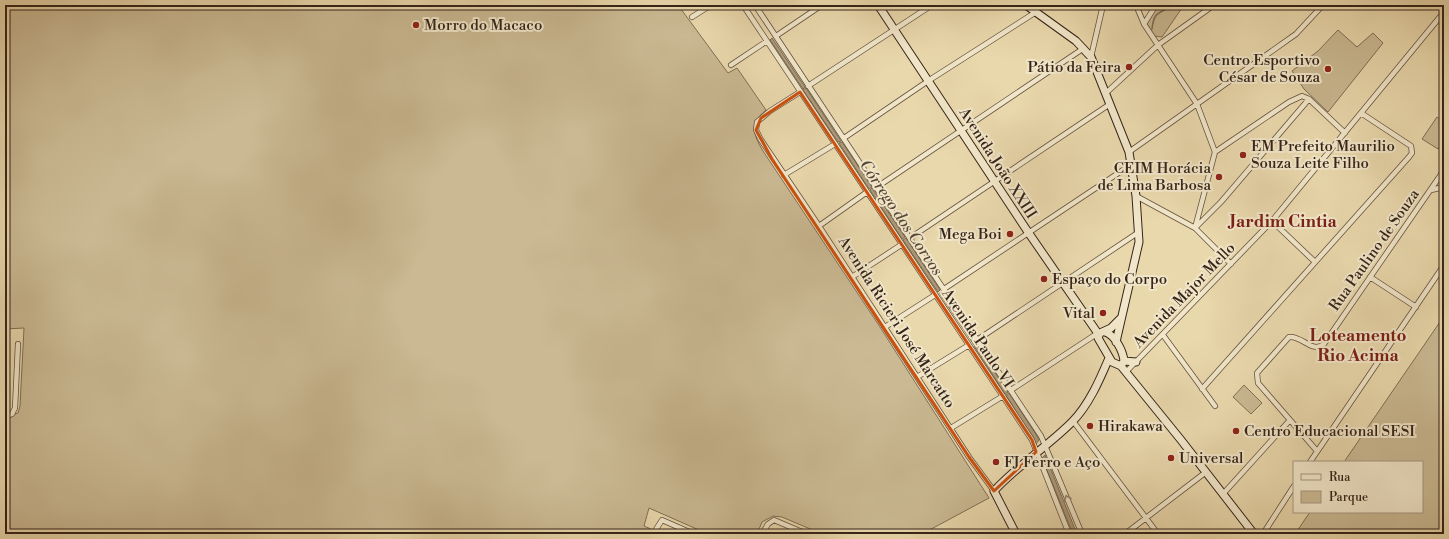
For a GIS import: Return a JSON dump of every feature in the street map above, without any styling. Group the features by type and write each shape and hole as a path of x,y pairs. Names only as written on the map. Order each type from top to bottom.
{"street":[{"path":"692,17 711,5"},
{"name":"Avenida Paulo VI","path":"743,5 901,245 1032,440 1069,534"},
{"name":"Avenida Paulo VI","path":"755,5 1011,390 1045,445 1082,534"},
{"path":"776,36 822,5"},
{"name":"Avenida João XXIII","path":"878,5 1028,232 1063,282 1101,333 1111,334 1116,342 1120,364"},
{"path":"808,86 932,5"},
{"path":"1026,5 1084,48 1092,57 1129,152 1136,196 1139,232 1138,250 1116,342"},
{"path":"1092,57 1103,5"},
{"path":"1136,5 1144,24 1198,104 1215,152 1195,228"},
{"path":"1144,24 1156,5"},
{"path":"1106,93 1158,45 1214,5"},
{"path":"1129,152 1296,34 1323,5"},
{"path":"844,138 928,81 1036,12"},
{"name":"Avenida Major Mello","path":"1126,372 1272,221 1444,12"},
{"path":"731,65 767,41"},
{"path":"876,187 962,131 1084,48"},
{"name":"Avenida Ricieri José Marcatto","path":"800,92 761,118 756,126 760,140 819,226 979,472 994,491 1016,534"},
{"path":"1215,152 1296,98 1302,96 1309,99 1345,133"},
{"path":"1195,228 1221,202 1309,99"},
{"path":"910,238 1110,104"},
{"path":"1202,389 1409,157 1412,150 1410,146 1361,113"},
{"path":"784,175 835,144"},
{"path":"944,289 1132,164"},
{"name":"Rua Paulino de Souza","path":"1290,420 1258,383 1257,373 1289,337 1297,337 1315,348 1324,344 1442,173 1444,187"},
{"path":"1431,190 1444,187"},
{"path":"819,226 867,192"},
{"path":"1136,196 1195,228 1232,264"},
{"path":"1272,221 1315,262"},
{"path":"977,340 1139,232"},
{"path":"852,277 901,245"},
{"path":"1311,461 1444,265"},
{"path":"1370,277 1416,307"},
{"path":"885,327 935,295"},
{"path":"1011,390 1101,333 1121,318"},
{"name":"Avenida João XXIII","path":"1101,333 1099,342 1109,358 1120,364 1254,534"},
{"path":"1163,335 1215,406"},
{"path":"5,416 12,414 15,408 18,344"},
{"path":"917,377 969,345"},
{"path":"994,491 1036,452 1072,422 1100,380 1109,358"},
{"path":"1100,380 1120,364 1136,362"},
{"path":"951,428 1003,396"},
{"path":"1223,494 1290,420 1317,451"},
{"path":"1072,422 1158,534"},
{"path":"1126,534 1206,472"},
{"path":"1263,534 1293,488"},
{"path":"653,534 662,520 694,534"},
{"path":"762,534 768,524 777,521 807,534"}],"highlighted area":[{"path":"800,92 1032,440 1036,452 994,491 969,457 772,159 756,130 761,118"}],"green space":[{"path":"5,5 678,5 728,73 737,68 766,110 757,120 754,129 763,151 878,324 989,498 922,534 822,534 782,517 773,516 762,522 757,534 708,534 649,508 644,526 651,529 649,534 5,534 5,418 18,413 20,406 24,328 5,329"},
{"path":"1158,5 1184,5 1162,37 1154,36 1147,24"},
{"name":"Centro Esportivo César de Souza","path":"1338,30 1357,47 1373,33 1383,43 1328,112 1304,89 1292,71 1318,51"},
{"path":"1437,117 1444,122 1444,140 1438,149 1422,139"},
{"path":"1444,316 1444,534 1295,534 1309,513 1423,513 1423,461 1345,461"},
{"path":"1244,385 1262,403 1251,414 1233,397"}],"shaded area":[{"path":"772,38 805,87 803,89 770,40"},
{"path":"806,88 841,141 838,142 803,90"},
{"path":"842,142 872,187 869,189 839,143"},
{"path":"872,188 905,237 902,239 870,190"},
{"path":"906,238 940,290 938,292 903,240"},
{"path":"941,291 976,344 974,345 939,293"},
{"path":"977,345 1008,392 1005,394 974,346"},
{"path":"1009,393 1037,436 1039,440 1036,444 1006,395"},
{"path":"1045,455 1077,534 1073,534 1042,458"}],"waterway":[{"path":"1152,29 1156,15 1173,5"}],"place":[{"name":"Morro do Macaco","path":"416,25"},
{"name":"Pátio da Feira","path":"1129,67"},
{"name":"Centro Esportivo César de Souza","path":"1328,69"},
{"name":"EM Prefeito Maurilio Souza Leite Filho","path":"1243,155"},
{"name":"CEIM Horácia de Lima Barbosa","path":"1219,177"},
{"name":"Mega Boi","path":"1010,234"},
{"name":"Espaço do Corpo","path":"1044,279"},
{"name":"Vital","path":"1103,313"},
{"name":"Hirakawa","path":"1090,426"},
{"name":"Centro Educacional SESI","path":"1236,431"},
{"name":"Universal","path":"1171,458"},
{"name":"FJ Ferro e Aço","path":"996,462"}],"district":[{"name":"Jardim Cintia","path":"1283,221"},
{"name":"Loteamento Rio Acima","path":"1358,345"}],"water label":[{"name":"Córrego dos Corvos","path":"902,217"}]}
